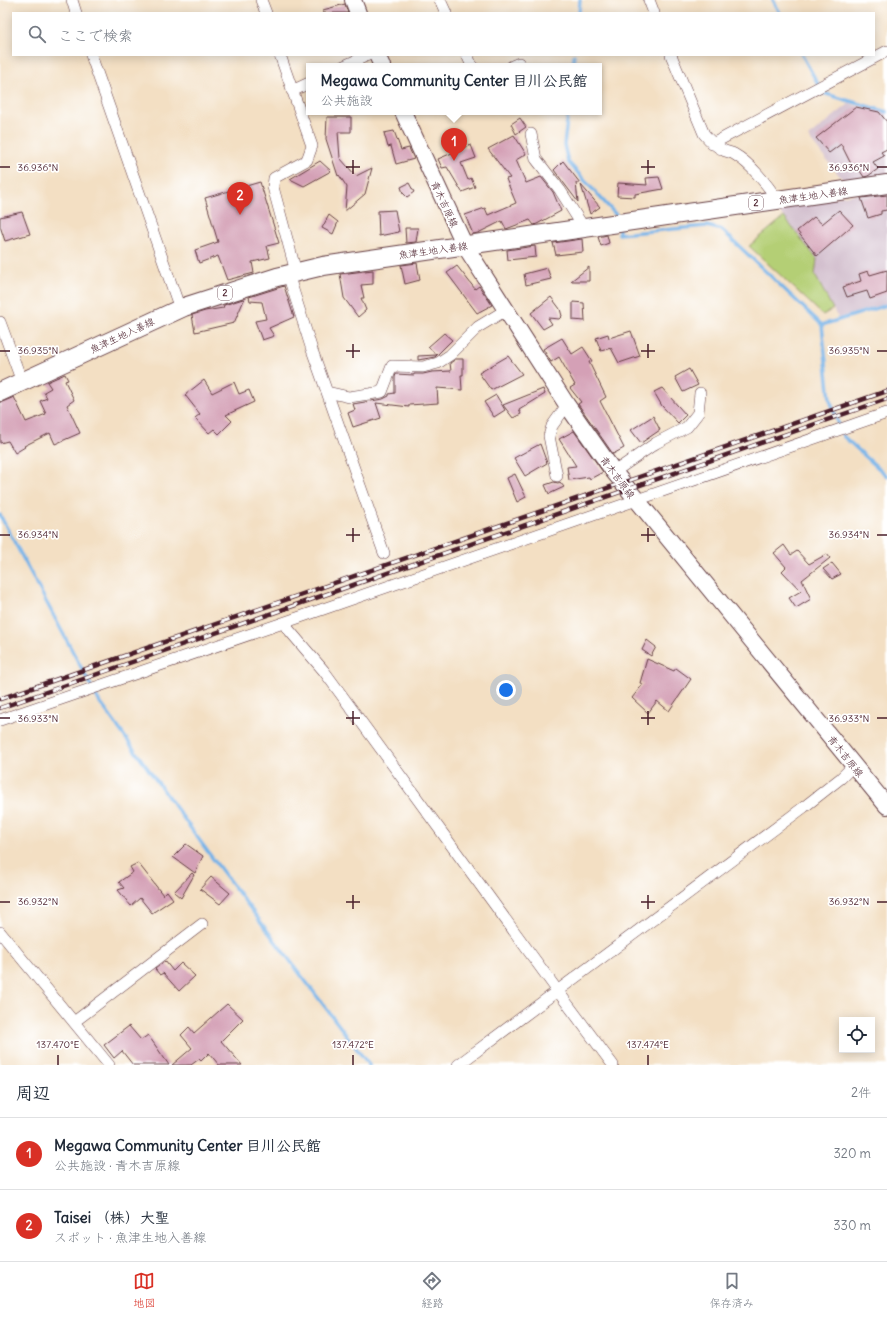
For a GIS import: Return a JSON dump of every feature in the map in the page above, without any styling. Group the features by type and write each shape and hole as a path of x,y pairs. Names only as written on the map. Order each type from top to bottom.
{"main road":[{"path":"353,0 358,12"},
{"name":"青木吉原線","path":"408,115 465,246 567,406 636,501 887,806"},
{"name":"魚津生地入善線","path":"0,392 180,309 256,283 292,273 371,258 465,246 887,184"}],"street":[{"path":"72,0 76,12"},
{"path":"261,0 266,12"},
{"path":"440,0 446,12"},
{"path":"649,0 654,12"},
{"path":"712,144 887,51"},
{"path":"91,56 180,309"},
{"path":"280,56 312,146 307,160 274,178 274,187 292,273 312,350 384,553"},
{"path":"351,63 366,56"},
{"path":"671,56 704,134 712,144 735,155 752,169 777,200"},
{"path":"292,90 306,84"},
{"path":"531,134 536,159 560,190 584,228"},
{"path":"327,392 349,397 382,392 392,366 423,366 438,363 450,355 478,327 506,310"},
{"path":"0,322 22,382"},
{"path":"614,472 656,443 687,427 698,413 700,393"},
{"path":"557,476 549,436 552,426 567,406"},
{"path":"0,720 284,623 887,413"},
{"path":"284,623 329,678 613,1065"},
{"path":"458,1065 804,807 841,778 854,765"},
{"path":"74,1022 202,924"},
{"path":"0,932 109,1065"}],"shaded area":[{"path":"849,104 887,113 887,180 847,185 808,137"},
{"path":"887,189 887,303 838,318 784,217 773,207"}],"green space":[{"path":"784,217 817,259 815,275 833,309 823,315 749,246"}],"building":[{"path":"345,4 348,12 323,12 323,10"},
{"path":"856,107 879,112 887,122 887,149 881,152 884,156 873,162 878,169 864,177 856,165 852,166 841,144 829,153 816,138"},
{"path":"327,117 351,117 351,132 338,132 340,158 356,176 372,168 365,194 345,211 347,187 339,175 338,176 326,139"},
{"path":"520,118 526,127 516,134 511,124"},
{"path":"394,131 401,150 409,148 414,159 396,164 391,146 388,147 384,133"},
{"path":"514,135 526,154 516,160 526,183 541,177 553,192 561,211 534,225 530,220 506,229 502,221 473,234 465,215 485,208 488,215 516,203 506,179 510,178 488,149"},
{"path":"471,145 476,158 461,163 468,180 471,178 475,187 462,192 447,167 442,168 438,159"},
{"path":"320,161 331,171 304,186 290,179"},
{"path":"563,161 580,183 576,183 578,202 554,170"},
{"path":"659,177 663,189 635,194 635,197 617,196 618,183 647,185 646,178"},
{"path":"260,182 279,243 267,246 270,258 252,262 254,273 227,280 218,256 199,263 195,250 218,242 205,198"},
{"path":"409,183 414,192 407,197 403,193 401,187"},
{"path":"581,185 600,207 590,214"},
{"path":"887,195 887,210 881,211 881,214 868,218 861,198"},
{"path":"395,210 399,232 379,236 378,211"},
{"path":"839,210 853,225 817,256 797,231 814,217 822,224"},
{"path":"22,212 30,234 5,241 0,226 0,217"},
{"path":"329,215 338,222 333,234 322,228"},
{"path":"405,228 418,228 416,242 406,243"},
{"path":"607,235 609,243 601,246 598,237"},
{"path":"582,239 583,252 556,255 553,243"},
{"path":"535,246 536,257 508,260 507,250"},
{"path":"417,263 420,280 405,284 401,265"},
{"path":"457,266 475,289 479,286 492,305 477,313 447,273"},
{"path":"589,267 589,281 571,281"},
{"path":"547,268 551,279 526,285 524,274"},
{"path":"373,270 373,284 361,285 364,298 361,298 366,310 358,317 344,298 340,274"},
{"path":"887,270 887,293 870,299 867,291 847,297 843,287 861,281 859,274 868,271 870,275"},
{"path":"284,286 294,317 269,328 274,336 262,340 255,321 266,319 262,302 250,301 249,297"},
{"path":"551,297 560,309 562,316 559,319 548,318 552,324 543,329 531,313"},
{"path":"243,299 244,300 234,323 195,332 192,315 223,308 224,305"},
{"path":"573,302 584,303 585,321 573,320"},
{"path":"631,331 640,356 619,363 611,348 601,351 596,338 608,334 609,338"},
{"path":"444,333 452,340 437,355 428,347"},
{"path":"562,338 572,354 583,347 592,361 589,362 606,397 600,401 624,448 613,454 578,404 581,402 570,388 575,385 559,357 551,362 543,349"},
{"path":"437,355 435,357 418,360 418,356"},
{"path":"508,356 522,374 491,390 479,373"},
{"path":"456,359 463,359 463,375 461,375 462,390 437,388 438,403 409,405 409,407 376,403 381,418 353,427 348,413 355,410 353,404 383,399 389,396 389,394 395,393 396,374 414,375 451,371 450,363"},
{"path":"689,369 698,385 683,392 675,377"},
{"path":"65,374 68,380 65,381 74,400 67,405 80,433 55,444 50,433 24,446 25,447 15,453 8,441 0,443 0,403 14,397 26,422 46,414 40,401 47,398 44,392 51,388 47,382"},
{"path":"204,380 212,393 234,382 239,394 249,390 254,402 226,415 232,421 219,434 214,429 209,433 195,418 200,414 185,395"},
{"path":"662,388 686,415 678,423 662,406 654,392"},
{"path":"543,389 545,394 519,410 521,414 513,418 503,405"},
{"path":"496,395 505,410 494,417 484,402"},
{"path":"653,416 660,430 641,443 631,430"},
{"path":"574,431 603,472 590,479 589,477 569,480 567,467 576,466 559,439"},
{"path":"540,444 547,463 525,476 514,458"},
{"path":"515,474 526,497 517,502 507,478"},
{"path":"560,482 564,487 549,494 545,485"},
{"path":"784,545 791,555 797,551 809,564 827,554 830,558 802,580 811,599 796,608 789,598 801,591 782,571 786,567 774,553"},
{"path":"832,563 841,574 832,579 823,569"},
{"path":"647,640 656,647 651,656 642,650"},
{"path":"647,659 674,671 676,668 691,679 669,711 657,701 648,713 632,698 643,684 640,683"},
{"path":"186,844 203,856 195,873 173,857"},
{"path":"138,863 163,895 167,891 173,899 152,913 140,898 131,906 118,890 124,888 119,882 133,872 130,867"},
{"path":"192,873 194,875 181,898 174,892"},
{"path":"211,877 230,893 220,904 200,889"},
{"path":"165,961 173,971 181,963 195,976 179,991 163,973 160,975 155,969"},
{"path":"227,1004 243,1019 221,1041 242,1065 219,1065 209,1053 201,1061 199,1059 191,1065 172,1065 192,1048 181,1035 189,1027 194,1033"},
{"path":"129,1026 141,1040 148,1035 169,1065 133,1065 122,1051 114,1058 104,1045"}],"waterway":[{"path":"579,12 580,0"},
{"path":"773,0 779,12"},
{"path":"573,63 574,56"},
{"path":"803,56 823,93 887,112"},
{"path":"568,115 564,145 568,162 618,218"},
{"path":"619,229 619,234 707,226 722,230 822,325 830,400 843,436 887,476"},
{"path":"822,325 887,305"},
{"path":"0,515 99,701 213,859 369,1065"}],"railway":[{"path":"0,699 887,391"},
{"path":"0,708 887,399"}],"place":[{"name":"Megawa Community Center 目川公民館","path":"454,161"},
{"name":"Taisei （株）大聖","path":"240,215"}]}
